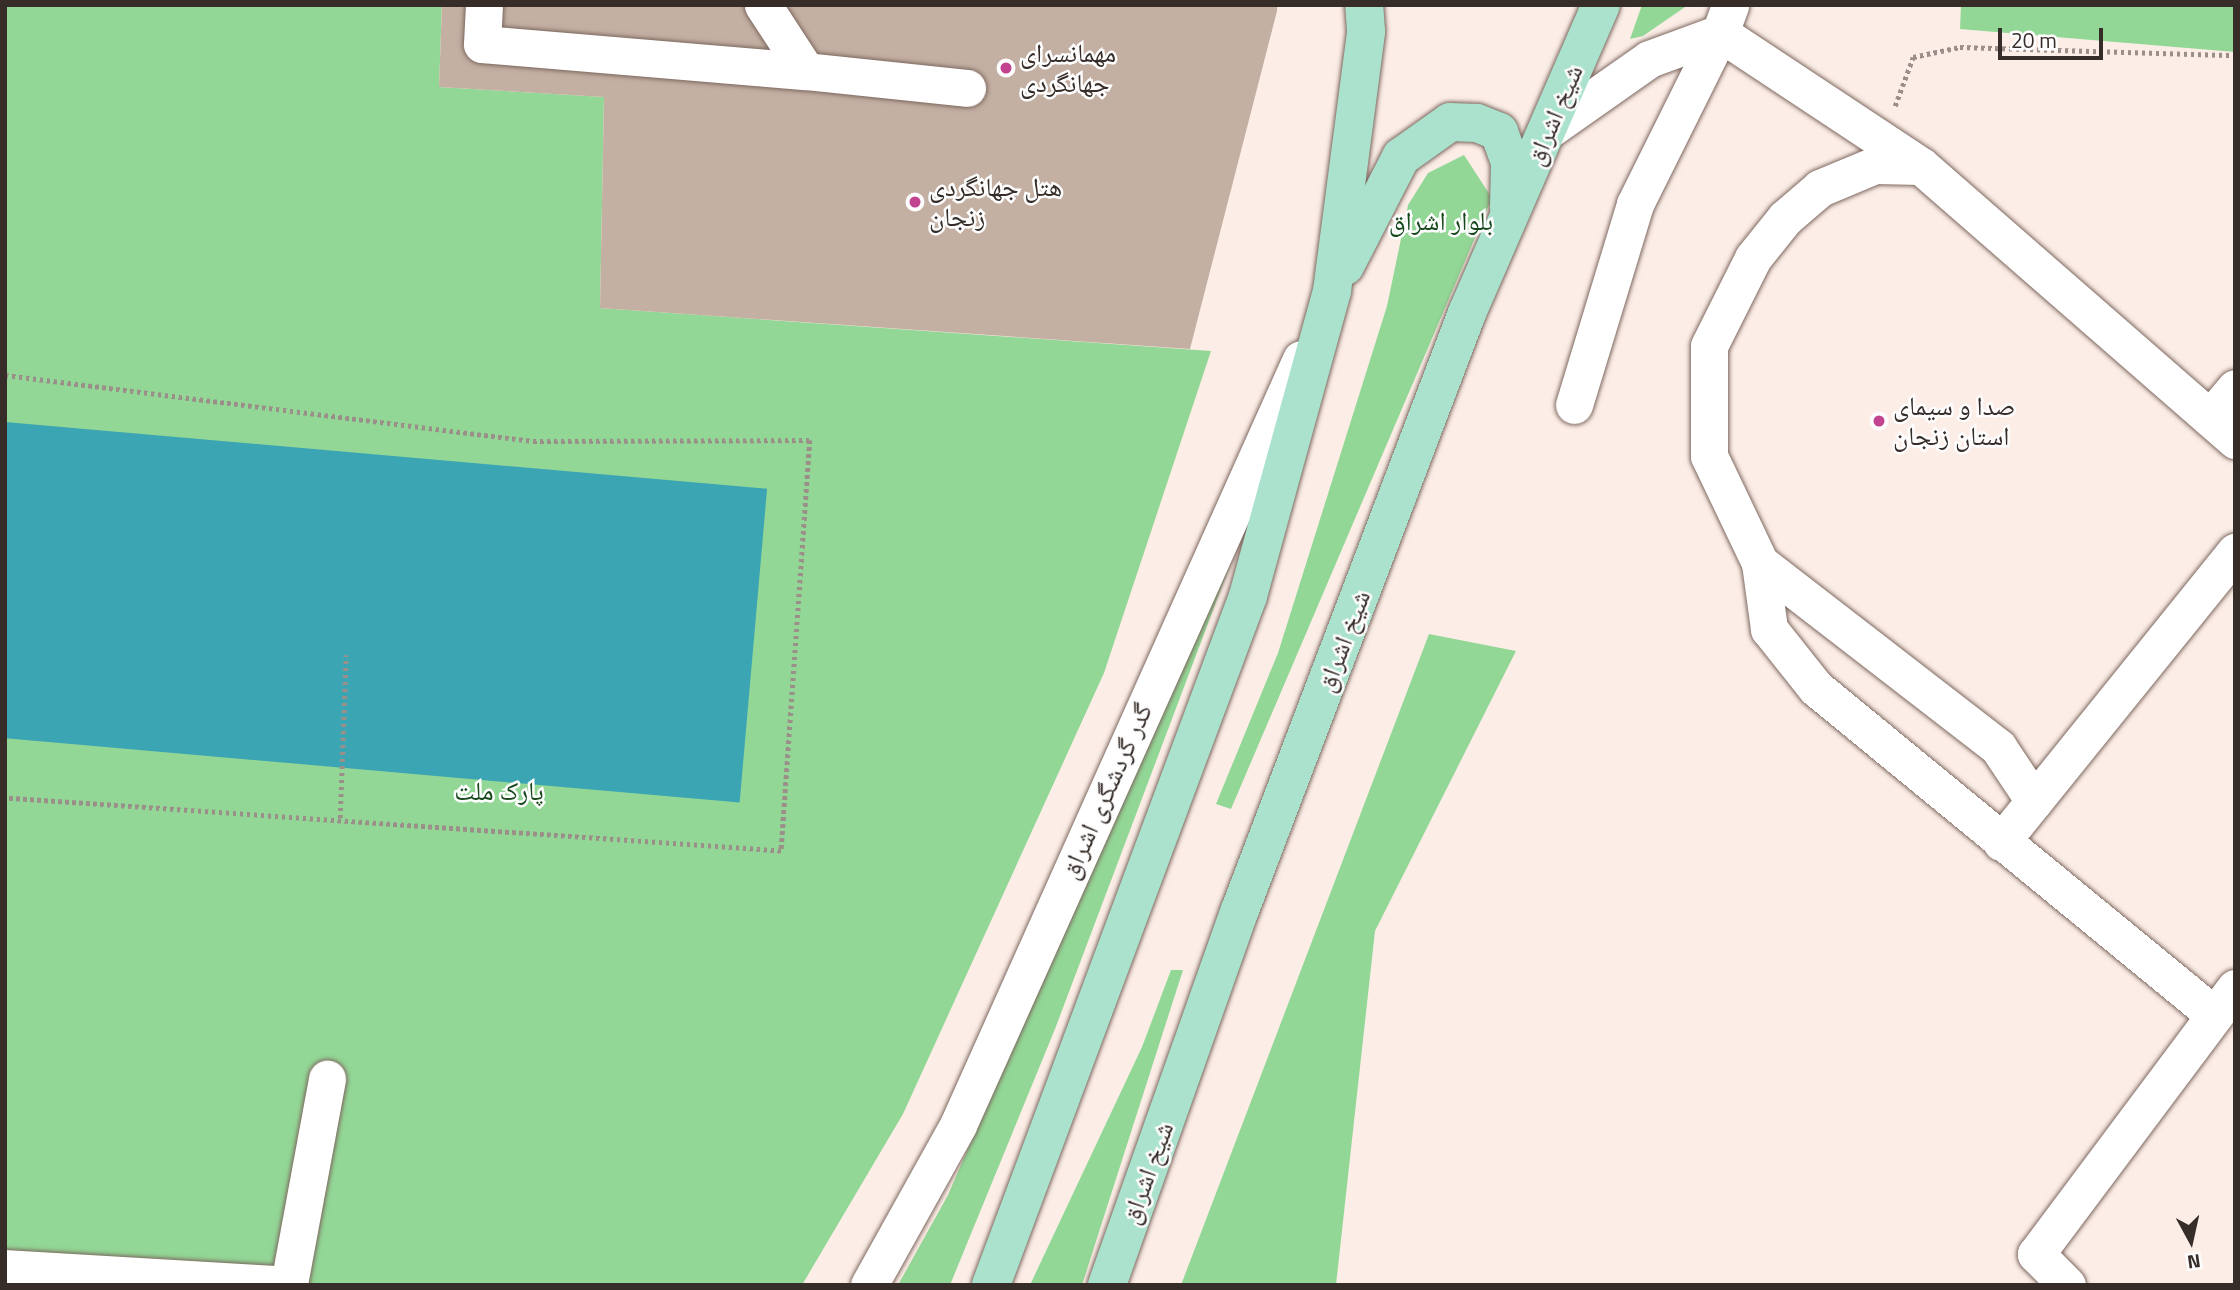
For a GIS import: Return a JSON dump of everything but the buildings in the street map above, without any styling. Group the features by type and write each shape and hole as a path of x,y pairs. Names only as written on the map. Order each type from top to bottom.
{"main road":[{"path":"991,1285 1248,596 1332,291 1366,31 1364,5"},
{"name":"شیخ اشراق","path":"1107,1285 1240,910 1467,313 1601,5"},
{"path":"1332,291 1401,157 1450,122 1477,124 1499,132 1510,163 1509,217"}],"street":[{"path":"484,5 482,44 806,71 967,88"},
{"path":"763,5 806,71"},
{"path":"1548,130 1649,59 1725,19"},
{"path":"1725,19 1882,140 1921,166 2222,429 2235,388"},
{"path":"1574,405 1635,204 1725,19"},
{"path":"1921,166 1875,165 1848,173 1811,196 1785,218 1753,258 1709,346 1709,456 1760,562 1769,629 1816,688 2001,842 2224,1000 2036,1254 2067,1285"},
{"name":"گدر گردشگری اشراق","path":"869,1285 958,1125 1332,291"},
{"path":"2001,842 2235,552"},
{"path":"1760,562 1998,747 2034,801"},
{"path":"5,1268 289,1284 327,1078"}],"path":[{"path":"1882,140 1913,57 1960,47 2235,55"},
{"path":"5,376 533,441 810,440 781,852 340,818 5,798"},
{"path":"340,818 346,656"}],"green space":[{"name":"پارک ملت","path":"5,5 442,5 439,87 604,97 600,308 1211,351 1104,673 903,1114 802,1285 5,1285"},
{"path":"1642,5 1688,5 1643,36 1630,39"},
{"path":"1961,5 2235,5 2235,52 1960,29"},
{"name":"بلوار اشراق","path":"1464,155 1492,198 1231,809 1216,804 1278,653 1387,306 1408,205 1428,173"},
{"path":"1260,461 1264,475 1055,1029 950,1285 898,1285 948,1195 1041,979 1153,736"},
{"path":"1429,634 1516,651 1375,931 1336,1285 1181,1285"},
{"path":"1171,970 1183,970 1082,1285 1030,1285 1142,1047"}],"water":[{"path":"5,422 767,489 740,802 5,738"}],"place":[{"name":"مهمانسرای جهانگردی","path":"1006,68"},
{"name":"هتل جهانگردی زنجان","path":"915,202"},
{"name":"صدا و سیمای استان زنجان","path":"1879,421"}]}
